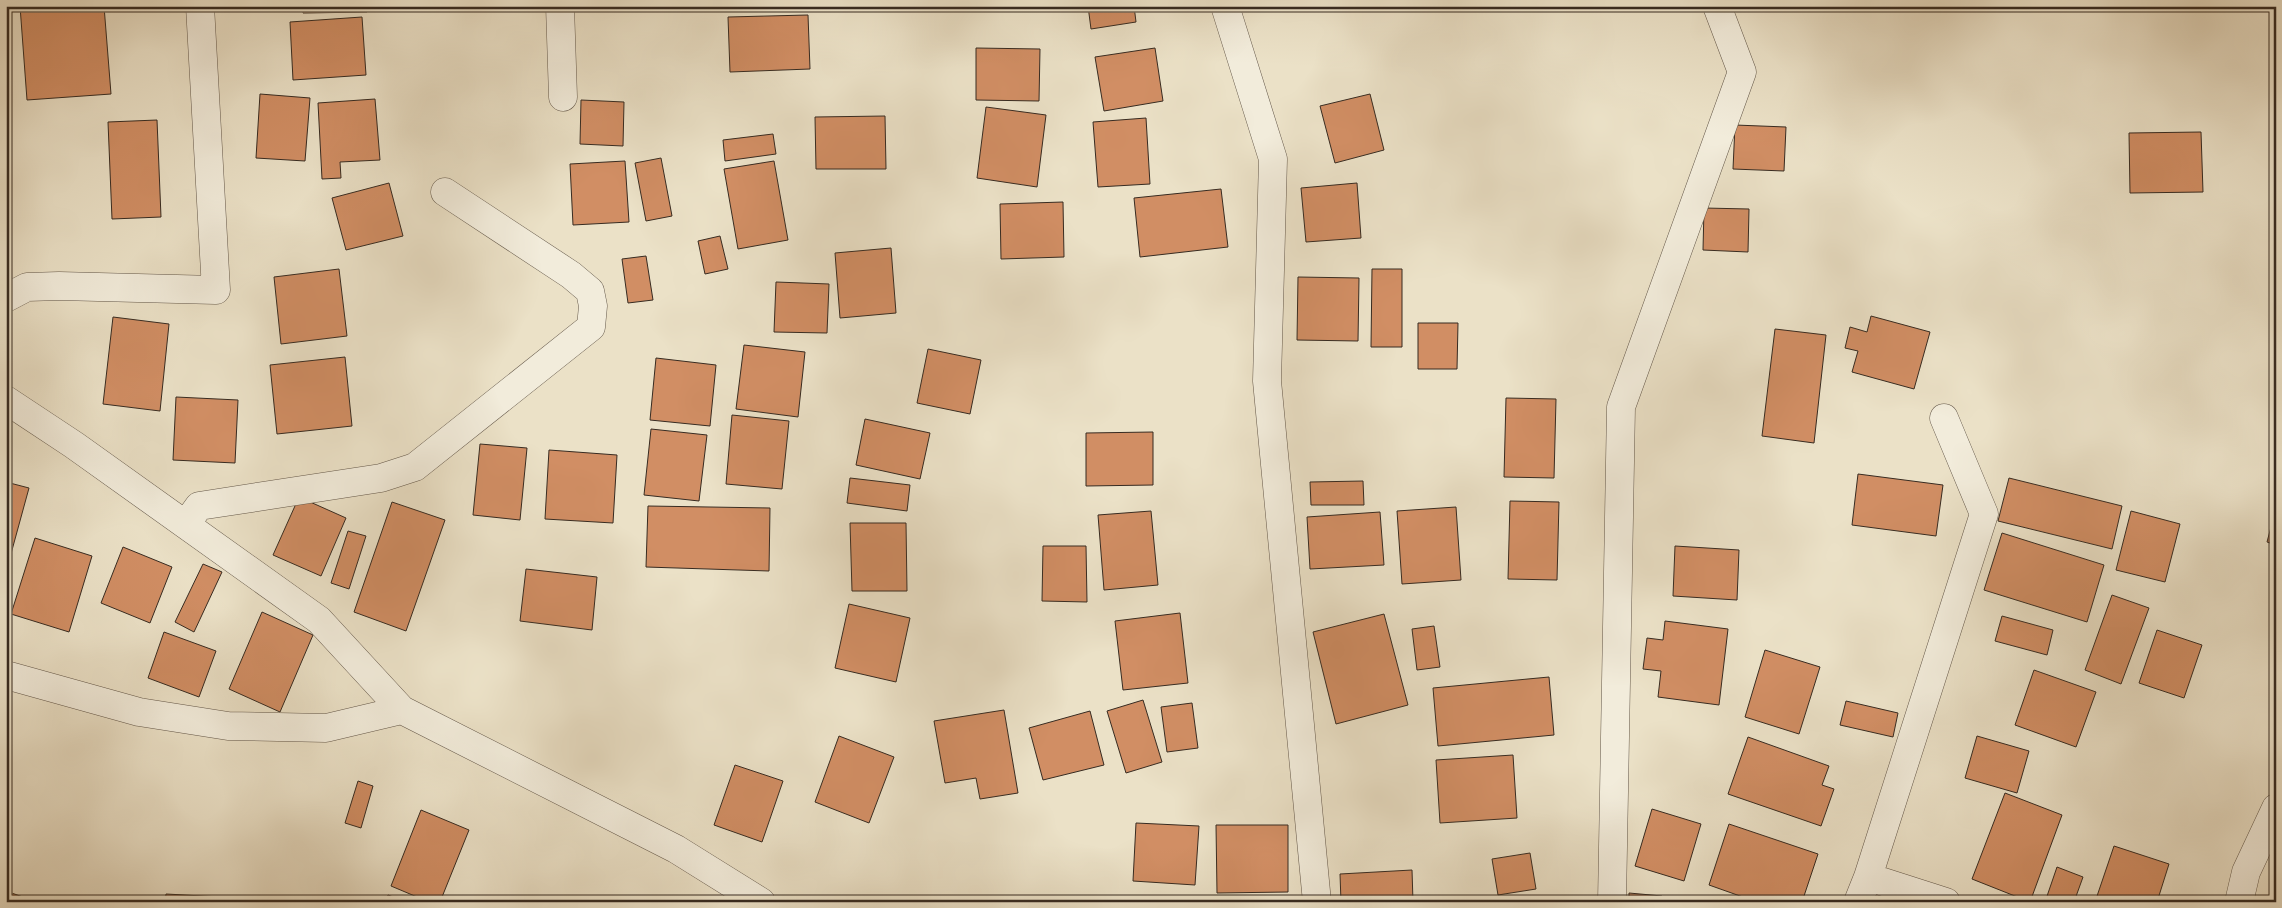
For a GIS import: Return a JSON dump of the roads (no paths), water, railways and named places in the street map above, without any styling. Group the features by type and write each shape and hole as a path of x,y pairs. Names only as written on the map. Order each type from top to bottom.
{"street":[{"path":"6,298 27,287 216,290 200,6"},
{"path":"560,6 563,97"},
{"path":"1225,6 1273,159 1266,381 1317,902"},
{"path":"1612,902 1621,407 1742,72 1717,6"},
{"path":"186,524 199,506 381,478 415,468 590,327 593,306 590,291 571,275 445,192"},
{"path":"6,400 74,445 319,620 402,710 676,849 761,902"},
{"path":"1858,902 1984,514 1944,418"},
{"path":"6,675 140,712 228,726 326,728 402,710"},
{"path":"2239,902 2246,872 2276,808"},
{"path":"1868,876 1946,902"}]}
